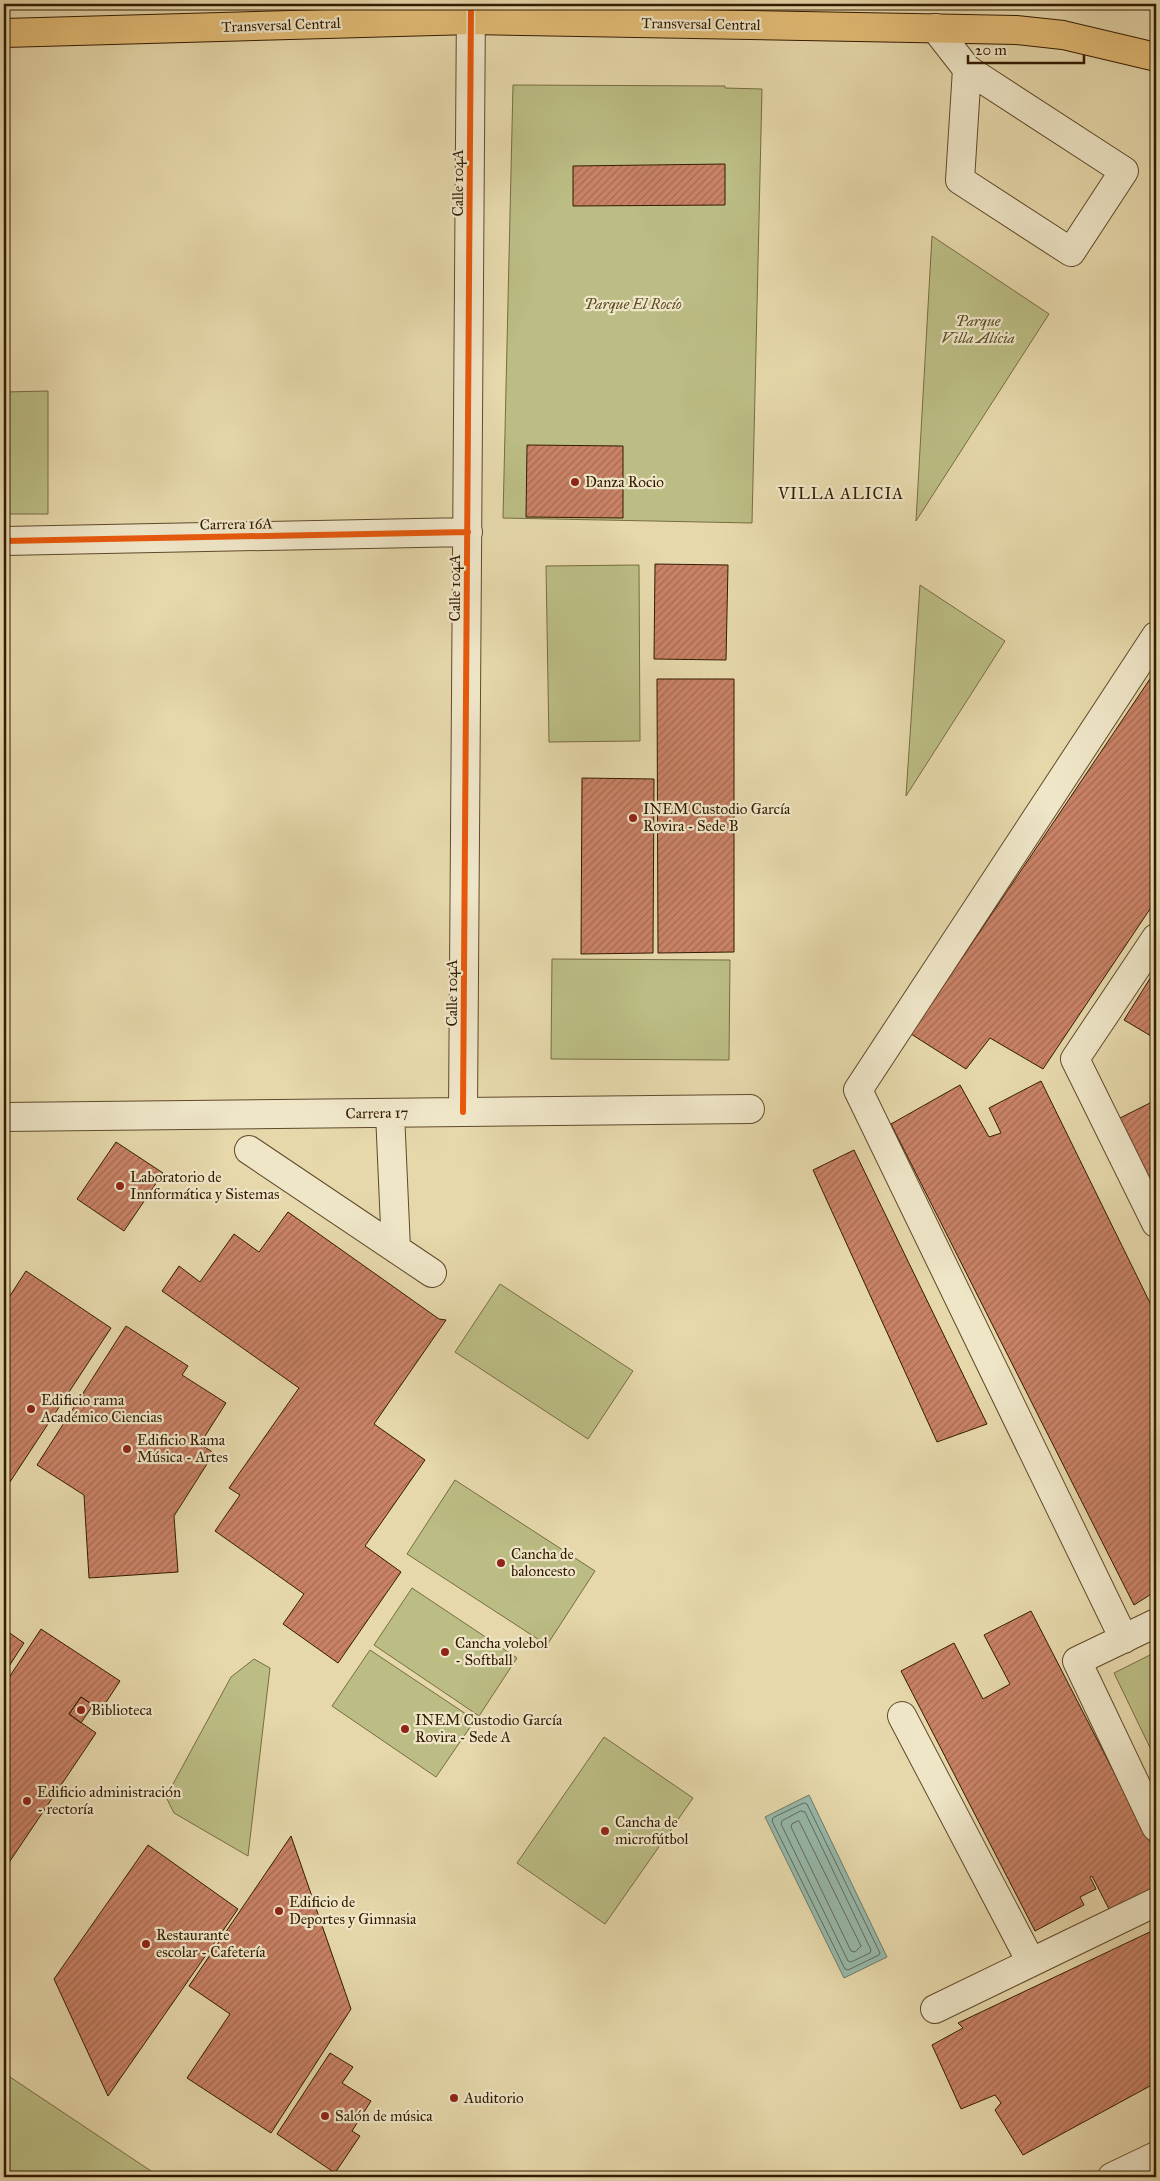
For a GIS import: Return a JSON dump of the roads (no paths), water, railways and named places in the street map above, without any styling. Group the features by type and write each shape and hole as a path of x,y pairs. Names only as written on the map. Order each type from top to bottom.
{"main road":[{"name":"Transversal Central","path":"4,33 472,12 1016,30 1063,35 1156,57"}],"street":[{"name":"Calle 104A","path":"463,1112 472,12"},
{"path":"935,28 967,69 1124,171 1071,252 960,180 967,69"},
{"name":"Carrera 16A","path":"4,541 468,532"},
{"path":"1124,1639 858,1090 1156,636"},
{"path":"1156,938 1075,1059 1156,1223"},
{"name":"Carrera 17","path":"4,1117 750,1109"},
{"path":"390,1113 396,1249"},
{"path":"249,1150 432,1273"},
{"path":"1156,1623 1077,1661 1156,1827"},
{"path":"902,1716 1031,1962"},
{"path":"935,2009 1156,1902"},
{"path":"1112,2177 1156,2156"}],"water":[{"path":"809,1795 887,1957 844,1978 765,1817"}],"place":[{"name":"Danza Rocio","path":"575,482"},
{"name":"INEM Custodio García Rovira - Sede B","path":"633,818"},
{"name":"Laboratorio de Innformática y Sistemas","path":"120,1186"},
{"name":"Edificio rama Académico Ciencias","path":"31,1409"},
{"name":"Edificio Rama Música - Artes","path":"127,1449"},
{"name":"Cancha de baloncesto","path":"501,1563"},
{"name":"Cancha volebol - Softball","path":"445,1652"},
{"name":"Biblioteca","path":"81,1710"},
{"name":"INEM Custodio García Rovira - Sede A","path":"405,1729"},
{"name":"Edificio administración - rectoría","path":"27,1801"},
{"name":"Cancha de microfútbol","path":"605,1831"},
{"name":"Edificio de Deportes y Gimnasia","path":"279,1911"},
{"name":"Restaurante escolar - Cafetería","path":"146,1944"},
{"name":"Auditorio","path":"454,2098"},
{"name":"Salón de música","path":"325,2116"}],"district":[{"name":"VILLA ALICIA","path":"841,493"}],"park label":[{"name":"Parque El Rocío","path":"633,304"},
{"name":"Parque Villa Alícia","path":"978,330"}]}
